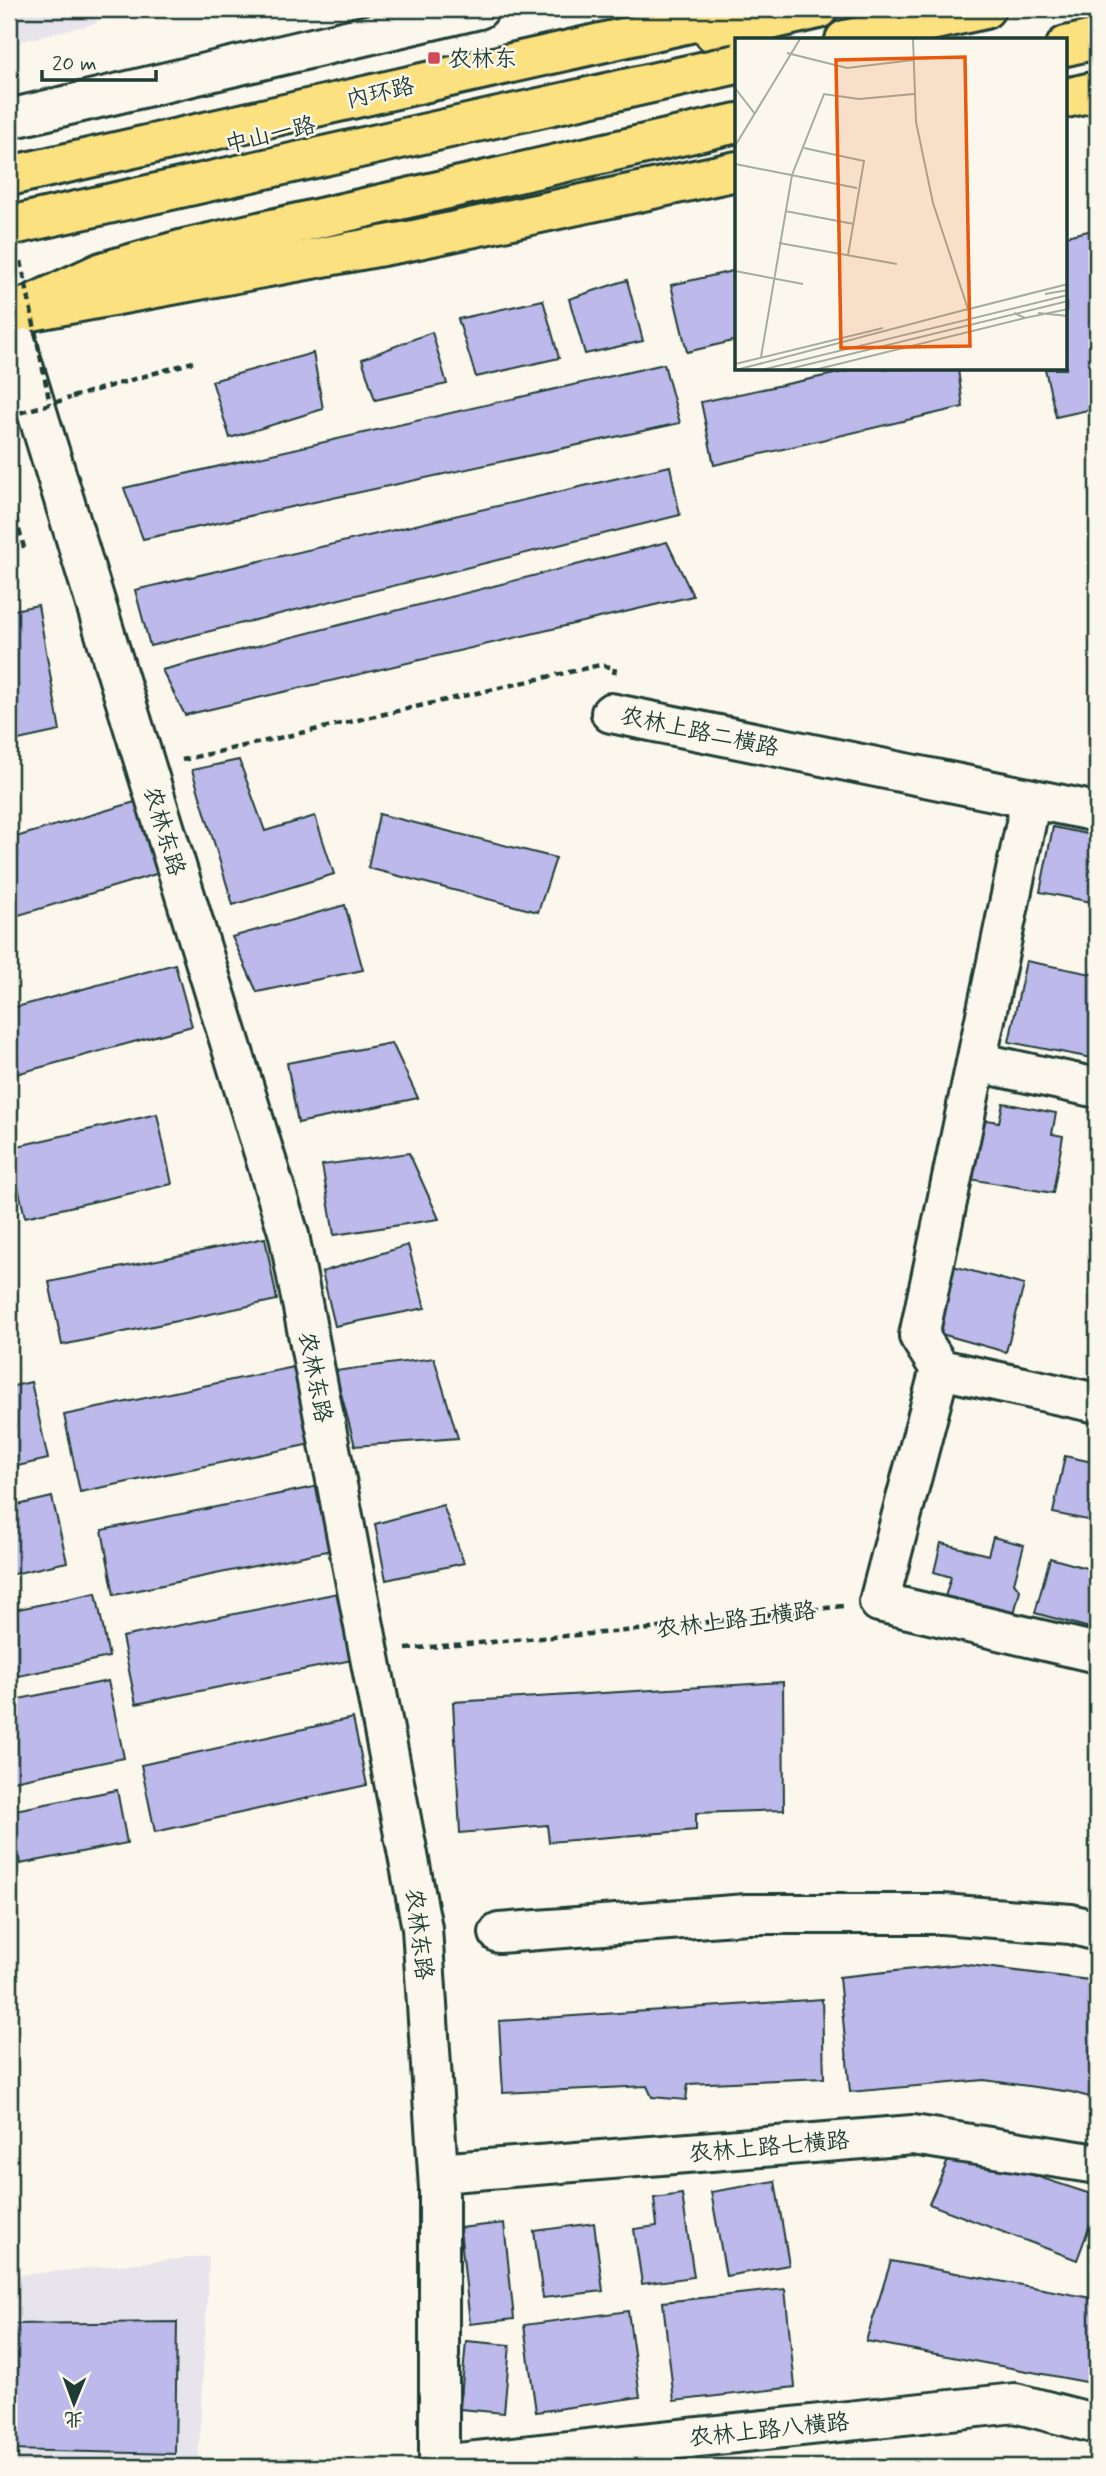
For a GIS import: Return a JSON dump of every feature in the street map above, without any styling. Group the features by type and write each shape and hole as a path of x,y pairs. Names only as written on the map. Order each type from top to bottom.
{"main road":[{"name":"内环路","path":"9,176 752,9"},
{"name":"中山一路","path":"9,194 818,9"},
{"path":"854,38 985,9"},
{"path":"1068,46 1097,39"},
{"path":"14,241 735,64"},
{"path":"1068,98 1097,91"},
{"path":"9,317 102,272 184,249 735,123"},
{"path":"9,317 409,241 735,172"}],"street":[{"path":"9,119 479,9"},
{"name":"农林东路","path":"9,317 289,1234 422,1928 438,2172 439,2466"},
{"name":"农林上路二横路","path":"611,713 1097,812"},
{"path":"1031,799 919,1336 940,1369 1097,1404"},
{"path":"976,1062 1097,1088"},
{"path":"940,1369 879,1602 1097,1653"},
{"path":"499,1933 747,1914 942,1914 1071,1924 1097,1931"},
{"name":"农林上路七横路","path":"438,2172 913,2135 1097,2164"},
{"name":"农林上路八横路","path":"439,2466 1014,2403 1097,2424"}],"path":[{"path":"14,241 50,404"},
{"path":"9,416 193,362"},
{"path":"70,398 74,410"},
{"path":"9,495 25,551"},
{"name":"农林上路二横路","path":"146,768 600,665 615,668 611,713"},
{"name":"农林上路五横路","path":"369,1652 650,1629 879,1602"}],"shaded area":[{"path":"9,9 93,9 97,23 9,44"},
{"path":"209,2256 198,2467 9,2467 9,2276"}],"building":[{"path":"1097,229 1097,408 1056,417 1045,371 1068,371 1068,236"},
{"path":"735,270 735,340 687,352 671,285"},
{"path":"627,280 643,341 585,354 569,299"},
{"path":"543,300 559,358 476,377 458,319"},
{"path":"432,332 447,384 375,400 362,359"},
{"path":"313,353 323,409 230,438 212,381"},
{"path":"664,364 680,423 143,539 124,488"},
{"path":"848,371 958,371 963,407 714,465 701,402"},
{"path":"670,466 680,515 150,646 135,590"},
{"path":"667,542 693,596 185,715 162,670"},
{"path":"38,605 60,731 9,742 9,611"},
{"path":"239,760 265,831 315,816 334,874 233,905 192,770"},
{"path":"145,799 166,871 9,918 9,839"},
{"path":"379,814 556,858 538,912 368,868"},
{"path":"1053,827 1097,836 1097,903 1040,892"},
{"path":"345,905 363,970 257,992 232,937"},
{"path":"1026,961 1097,975 1097,1059 1009,1042"},
{"path":"175,964 192,1026 9,1076 9,1009"},
{"path":"392,1043 418,1098 298,1123 287,1063"},
{"path":"1003,1103 1056,1113 1052,1134 1063,1136 1053,1193 969,1179 980,1119 999,1122"},
{"path":"157,1114 172,1184 25,1217 9,1148"},
{"path":"409,1153 439,1219 334,1235 322,1165"},
{"path":"265,1238 277,1300 62,1345 49,1282"},
{"path":"408,1245 425,1308 335,1326 322,1272"},
{"path":"953,1266 1024,1285 1006,1352 934,1332"},
{"path":"434,1358 458,1438 355,1446 335,1371"},
{"path":"294,1367 311,1444 80,1492 64,1415"},
{"path":"31,1382 48,1459 9,1468 9,1387"},
{"path":"1065,1456 1097,1463 1097,1522 1053,1513"},
{"path":"319,1486 332,1550 114,1595 102,1530"},
{"path":"52,1497 67,1562 9,1575 9,1507"},
{"path":"443,1505 464,1563 386,1580 375,1524"},
{"path":"993,1537 1024,1545 1014,1583 1020,1590 1013,1618 944,1600 951,1577 934,1572 941,1543 988,1555"},
{"path":"1050,1558 1097,1571 1097,1630 1035,1613"},
{"path":"343,1592 357,1659 136,1704 122,1637"},
{"path":"96,1593 109,1657 9,1678 9,1611"},
{"path":"108,1681 124,1758 9,1782 9,1701"},
{"path":"783,1682 784,1810 696,1813 696,1830 549,1842 547,1825 460,1833 453,1702"},
{"path":"353,1718 367,1785 155,1832 141,1765"},
{"path":"117,1790 127,1843 20,1864 10,1811"},
{"path":"961,1964 1097,1981 1097,2099 1071,2092 984,2080 850,2092 839,1977"},
{"path":"822,1999 824,2078 688,2084 686,2100 652,2097 647,2086 503,2093 499,2021"},
{"path":"953,2149 1097,2196 1097,2206 1077,2260 929,2204"},
{"path":"775,2181 789,2265 726,2276 711,2192"},
{"path":"682,2194 694,2277 642,2284 634,2229 657,2226 654,2198"},
{"path":"504,2223 514,2319 470,2324 460,2228"},
{"path":"594,2223 603,2291 543,2298 534,2231"},
{"path":"891,2261 1097,2299 1097,2384 866,2341"},
{"path":"785,2289 795,2387 674,2401 663,2302"},
{"path":"628,2311 640,2397 536,2412 524,2325"},
{"path":"177,2322 175,2454 9,2450 9,2324"},
{"path":"466,2341 510,2345 504,2413 460,2409"}],"place":[{"name":"农林东","path":"434,58"}]}
